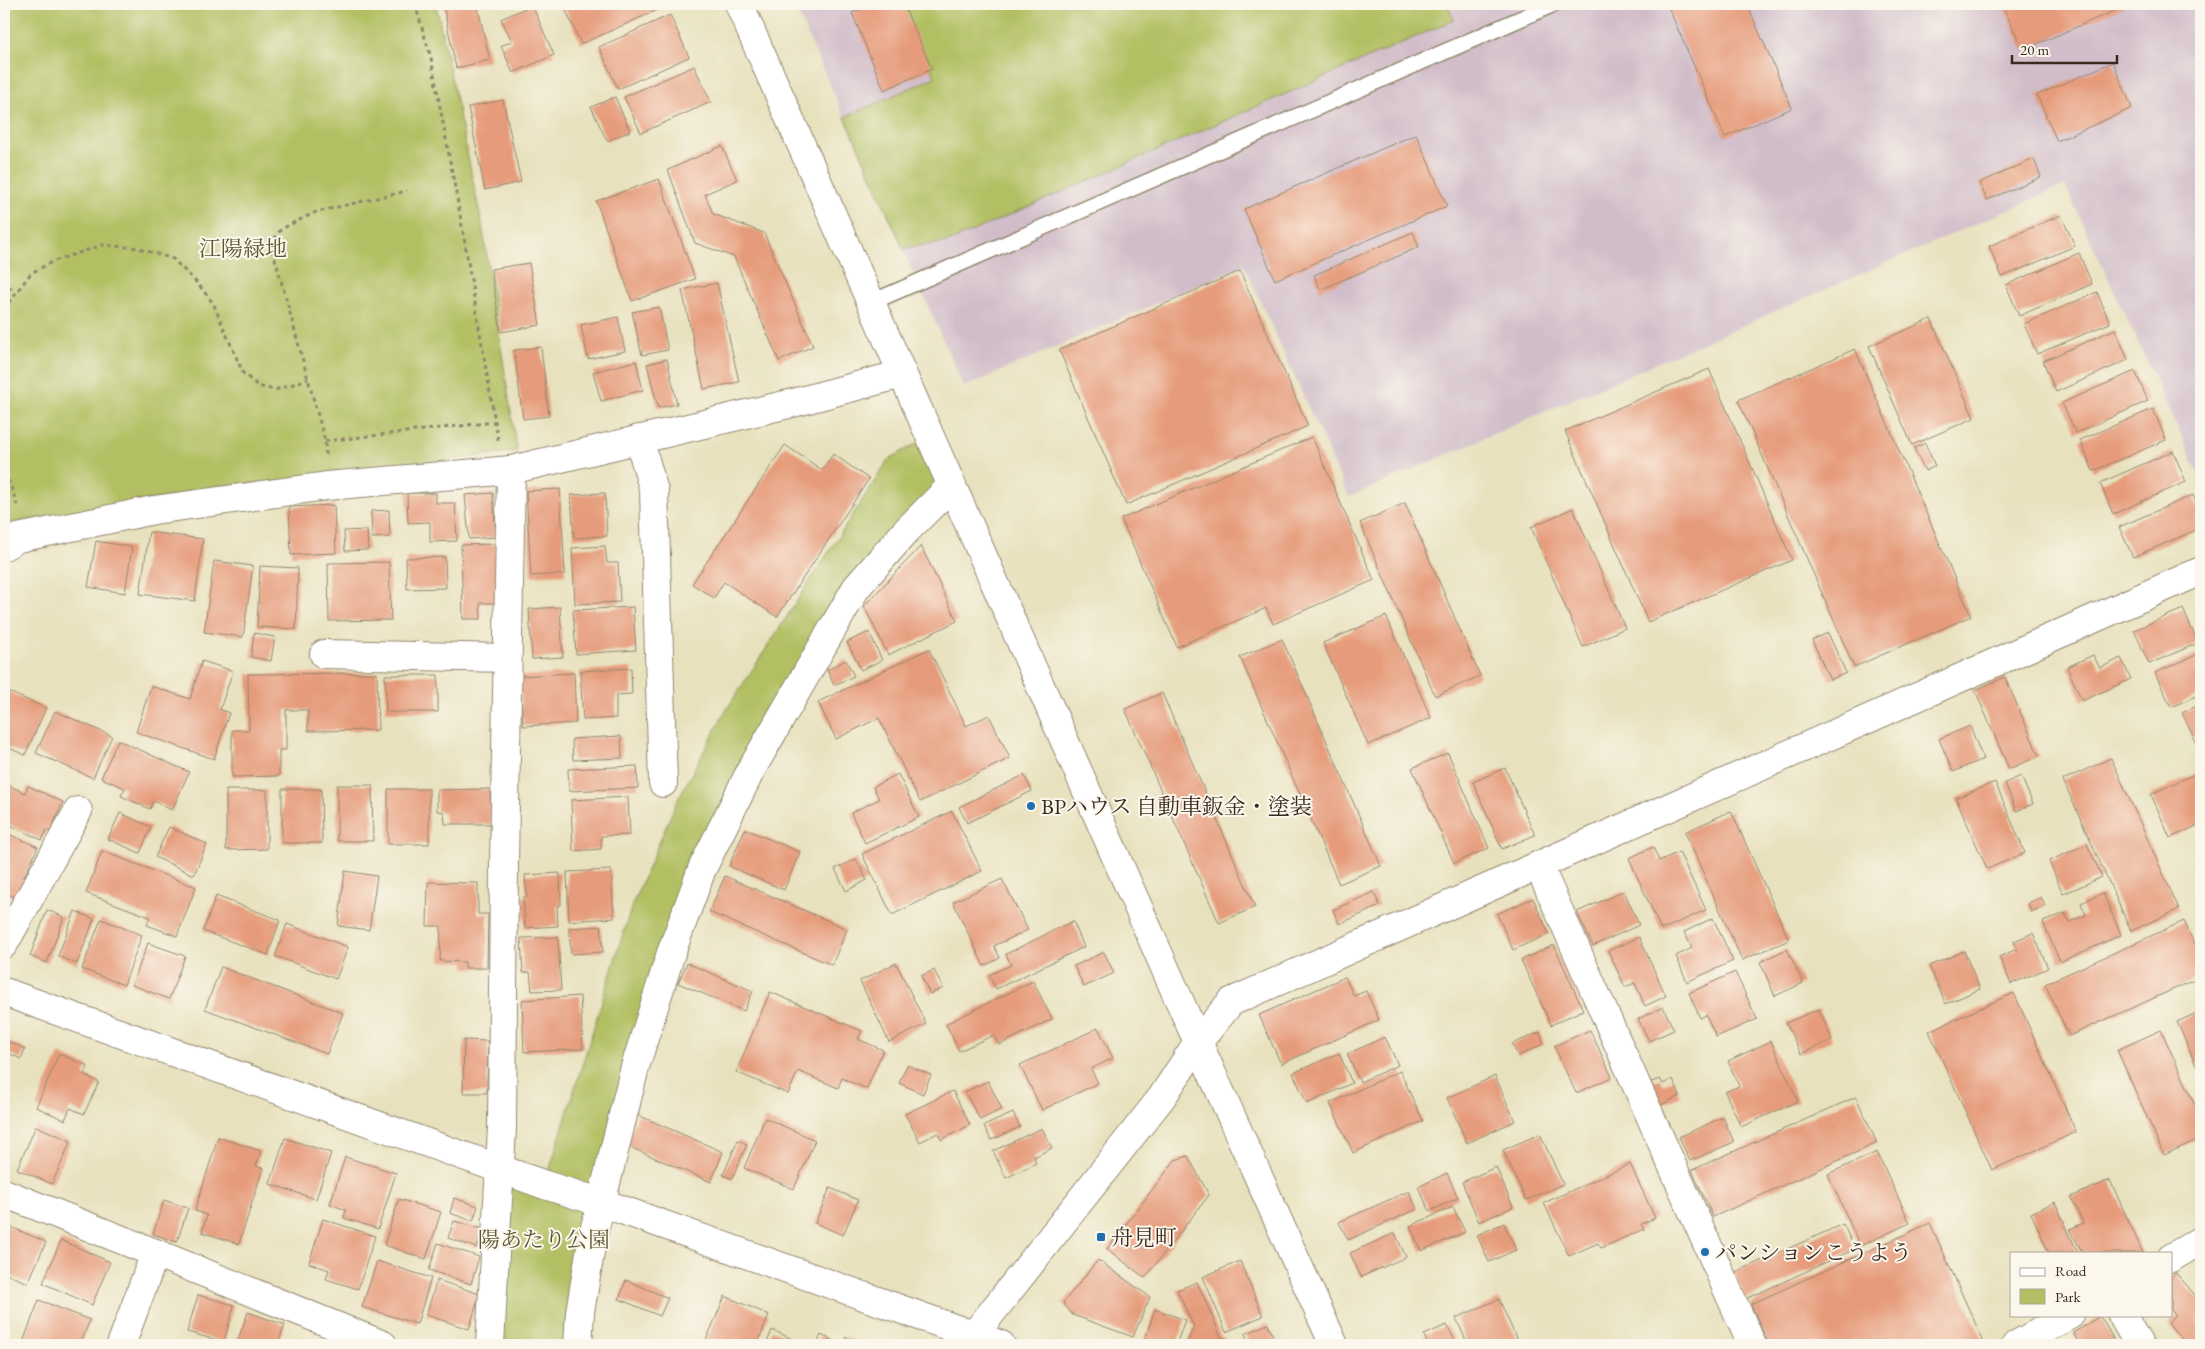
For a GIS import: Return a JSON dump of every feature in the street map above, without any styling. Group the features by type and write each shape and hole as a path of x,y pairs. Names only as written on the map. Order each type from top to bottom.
{"street":[{"path":"739,4 1334,1345"},
{"path":"4,546 18,538 154,510 327,486 507,470 797,402 902,374"},
{"path":"639,440 654,491 663,783"},
{"path":"490,1345 500,1167 508,658 507,470"},
{"path":"578,1345 580,1312 600,1202 635,1067 702,869 747,778 856,588 905,532 952,485"},
{"path":"970,1340 1162,1097 1198,1042 1231,1002 2200,574"},
{"path":"324,654 508,658"},
{"path":"4,944 78,811"},
{"path":"1539,866 1752,1345"},
{"path":"4,992 500,1167 545,1185 600,1202 970,1340 1001,1345"},
{"path":"4,1193 383,1345"},
{"path":"2172,1257 2201,1240"},
{"path":"121,1345 155,1253"},
{"path":"2016,1345 2068,1316"},
{"path":"2123,1316 2140,1345"}],"lane":[{"path":"870,302 1554,4"}],"path":[{"path":"415,4 431,58 495,422 507,470"},
{"path":"327,486 325,441 271,244 281,230 316,212 407,191"},
{"path":"4,310 31,273 54,262 103,245 138,248 173,258 198,284 213,303 244,373 258,386 275,390 308,380"},
{"path":"4,280 15,294"},
{"path":"325,441 495,422"}],"shaded area":[{"path":"794,4 2201,4 2201,479 2065,185 1349,497 1244,265 964,387"}],"green space":[{"name":"江陽緑地","path":"4,4 436,4 482,224 517,451 150,500 13,523 4,527"},
{"path":"902,4 1447,4 1454,20 948,242 903,248 845,117 935,77"},
{"name":"陽あたり公園","path":"930,436 952,485 856,588 671,953 578,1345 490,1345 500,1167 545,1184 632,905 677,801 725,712 889,459"}],"building":[{"path":"443,4 477,4 490,60 456,68"},
{"path":"563,4 671,4 581,44"},
{"path":"874,4 903,4 932,69 884,90 852,13"},
{"path":"1667,4 1747,4 1792,108 1725,137"},
{"path":"2002,4 2130,4 2023,50"},
{"path":"532,5 554,55 513,73 501,46 512,41 501,19"},
{"path":"670,15 689,57 618,89 599,47"},
{"path":"2113,62 2132,108 2057,141 2037,95"},
{"path":"694,66 711,102 641,133 624,97"},
{"path":"615,97 630,131 607,141 591,107"},
{"path":"503,100 521,182 485,190 468,107"},
{"path":"1416,134 1447,206 1275,280 1244,209"},
{"path":"722,146 737,180 705,194 713,214 764,233 813,346 779,361 734,257 695,243 668,170"},
{"path":"2034,159 2041,177 1987,200 1979,183"},
{"path":"659,179 695,279 632,301 596,201"},
{"path":"2061,215 2075,246 2002,277 1989,246"},
{"path":"1413,232 1419,247 1320,290 1314,275"},
{"path":"2079,253 2092,284 2019,316 2006,285"},
{"path":"529,263 540,325 501,332 491,269"},
{"path":"1240,271 1308,426 1126,505 1059,350"},
{"path":"717,283 739,382 704,389 682,290"},
{"path":"2097,292 2110,323 2037,354 2024,324"},
{"path":"659,307 668,350 642,355 632,312"},
{"path":"618,317 625,351 588,359 581,325"},
{"path":"1931,319 1974,418 1912,445 1869,346"},
{"path":"2115,329 2128,360 2056,392 2043,361"},
{"path":"541,347 549,416 523,419 514,350"},
{"path":"1855,349 1971,616 1854,667 1738,400"},
{"path":"667,359 677,404 658,408 647,364"},
{"path":"636,361 643,390 601,401 593,372"},
{"path":"1709,369 1792,560 1648,622 1565,431"},
{"path":"2135,371 2148,401 2076,433 2062,403"},
{"path":"2153,409 2166,440 2093,471 2080,440"},
{"path":"1312,437 1374,580 1273,624 1266,608 1177,647 1121,519"},
{"path":"1925,443 1935,466 1925,471 1914,448"},
{"path":"785,445 822,470 833,454 869,479 777,617 724,582 714,598 692,584"},
{"path":"2173,451 2186,482 2113,514 2100,483"},
{"path":"560,489 565,574 531,576 526,491"},
{"path":"407,493 436,493 436,503 455,503 457,541 430,542 430,522 408,523"},
{"path":"493,493 496,537 469,539 465,495"},
{"path":"605,493 607,536 574,538 571,495"},
{"path":"2193,495 2201,515 2201,528 2133,557 2119,527"},
{"path":"1405,503 1480,676 1435,696 1360,523"},
{"path":"334,505 336,553 291,555 289,507"},
{"path":"1573,508 1625,628 1583,647 1531,527"},
{"path":"389,510 390,537 372,538 371,511"},
{"path":"367,530 368,550 345,551 344,531"},
{"path":"149,532 203,539 195,601 140,594"},
{"path":"96,541 132,547 125,593 88,587"},
{"path":"496,544 498,603 480,603 481,619 463,619 461,545"},
{"path":"605,546 607,563 618,563 620,602 575,604 572,548"},
{"path":"921,546 957,621 888,655 864,606"},
{"path":"445,557 446,588 407,589 406,558"},
{"path":"214,561 253,566 243,637 204,632"},
{"path":"389,562 391,620 329,621 328,563"},
{"path":"260,566 298,568 296,629 257,627"},
{"path":"560,607 563,657 532,659 529,609"},
{"path":"633,607 636,650 576,654 573,610"},
{"path":"2183,609 2198,643 2149,664 2134,630"},
{"path":"1386,616 1431,718 1368,745 1323,643"},
{"path":"869,632 882,660 861,670 847,642"},
{"path":"254,633 275,637 271,661 251,657"},
{"path":"1828,633 1846,673 1830,680 1812,640"},
{"path":"1282,639 1381,866 1339,884 1240,657"},
{"path":"929,649 966,726 989,715 1010,758 920,802 879,718 836,739 818,702"},
{"path":"2201,653 2201,694 2171,707 2155,673"},
{"path":"2093,655 2100,668 2121,658 2131,679 2082,701 2067,667"},
{"path":"846,660 854,676 834,685 827,670"},
{"path":"202,661 233,671 220,709 229,713 214,759 136,732 151,686 190,699"},
{"path":"631,668 632,694 616,695 616,718 583,720 580,671"},
{"path":"377,673 378,730 308,731 308,710 286,710 286,750 279,750 279,776 232,777 232,730 249,730 248,674"},
{"path":"574,673 576,723 523,726 520,676"},
{"path":"385,675 438,675 438,712 386,712"},
{"path":"2005,677 2039,756 2009,769 1975,690"},
{"path":"4,690 46,708 25,755 4,746"},
{"path":"1162,693 1255,907 1219,923 1125,709"},
{"path":"2201,704 2201,743 2197,745 2182,713"},
{"path":"55,711 112,736 93,778 36,753"},
{"path":"1970,726 1983,759 1953,772 1939,739"},
{"path":"621,736 622,758 573,760 572,739"},
{"path":"118,740 189,772 172,810 153,801 150,809 121,796 125,788 101,778"},
{"path":"1448,753 1489,848 1454,863 1412,768"},
{"path":"2111,758 2179,909 2131,931 2063,780"},
{"path":"637,766 638,788 569,791 568,769"},
{"path":"1505,768 1535,835 1502,849 1473,782"},
{"path":"2201,771 2201,824 2170,838 2151,794"},
{"path":"898,774 919,817 865,843 851,813 879,799 873,787"},
{"path":"1024,775 1032,791 967,823 959,807"},
{"path":"2021,776 2033,804 2016,811 2005,783"},
{"path":"1995,782 2025,853 1987,869 1956,798"},
{"path":"4,783 25,793 28,786 63,802 50,832 47,830 42,840 4,822"},
{"path":"337,785 372,785 373,841 337,841"},
{"path":"282,789 321,789 322,843 282,843"},
{"path":"388,789 429,789 429,844 388,844"},
{"path":"490,789 491,824 445,824 444,812 437,811 437,790"},
{"path":"226,790 267,790 267,849 226,850"},
{"path":"628,797 630,835 601,836 601,849 573,851 571,800"},
{"path":"952,811 982,871 892,915 862,854"},
{"path":"1731,811 1789,940 1742,960 1685,832"},
{"path":"120,813 151,827 140,853 108,839"},
{"path":"169,827 207,844 194,875 155,857"},
{"path":"745,829 800,852 784,890 729,866"},
{"path":"4,832 38,847 15,897 4,893"},
{"path":"2087,844 2102,877 2063,894 2049,861"},
{"path":"1653,847 1659,861 1679,852 1706,910 1661,930 1629,858"},
{"path":"102,851 196,887 177,936 147,925 150,917 86,893"},
{"path":"856,859 867,880 846,891 835,869"},
{"path":"611,870 614,918 569,921 567,872"},
{"path":"345,871 377,876 369,930 338,926"},
{"path":"560,873 561,905 557,906 558,926 525,928 523,897 527,897 525,875"},
{"path":"725,876 847,929 832,965 709,912"},
{"path":"1002,879 1028,930 994,946 1000,958 984,966 953,902"},
{"path":"428,882 478,883 478,914 488,914 487,968 465,968 465,962 440,961 441,926 427,926"},
{"path":"1624,891 1639,925 1593,946 1577,912"},
{"path":"1374,892 1380,906 1339,924 1333,910"},
{"path":"2103,893 2121,935 2060,962 2043,922 2065,913 2069,922 2086,915 2081,903"},
{"path":"216,896 280,920 268,955 203,931"},
{"path":"2041,897 2045,906 2031,912 2028,903"},
{"path":"1533,898 1549,934 1513,950 1497,914"},
{"path":"47,910 64,917 47,963 30,956"},
{"path":"75,911 94,919 77,964 58,956"},
{"path":"1713,918 1733,961 1687,982 1676,956 1692,948 1684,932"},
{"path":"101,919 142,935 124,985 82,969"},
{"path":"1073,921 1084,947 996,989 989,975 1011,965 1006,954"},
{"path":"2184,921 2201,960 2201,977 2069,1036 2045,984"},
{"path":"287,924 348,947 336,979 275,956"},
{"path":"601,926 603,952 571,954 569,928"},
{"path":"2033,933 2048,968 2011,984 1999,957 2017,949 2014,941"},
{"path":"558,937 561,990 532,991 530,972 523,973 521,938"},
{"path":"1639,937 1666,996 1645,1006 1635,983 1625,987 1608,951"},
{"path":"148,943 185,956 169,999 132,985"},
{"path":"1554,945 1583,1010 1551,1025 1521,960"},
{"path":"1787,949 1803,983 1775,996 1760,962"},
{"path":"1964,951 1980,989 1946,1004 1929,966"},
{"path":"1104,952 1114,973 1084,987 1074,966"},
{"path":"687,963 753,991 744,1011 678,983"},
{"path":"896,963 926,1024 889,1042 860,981"},
{"path":"221,967 343,1013 327,1054 205,1009"},
{"path":"934,970 943,988 930,994 921,976"},
{"path":"1735,972 1757,1019 1716,1037 1706,1015 1700,1018 1689,993"},
{"path":"1345,977 1354,996 1366,991 1379,1020 1281,1064 1259,1015"},
{"path":"1033,981 1052,1019 999,1045 994,1035 959,1051 946,1024"},
{"path":"770,992 862,1031 858,1039 883,1050 867,1089 842,1078 838,1088 798,1071 788,1094 736,1072"},
{"path":"2014,993 2076,1132 1992,1170 1929,1031"},
{"path":"580,996 583,1049 524,1052 522,1000"},
{"path":"1663,1007 1674,1030 1649,1041 1638,1019"},
{"path":"1819,1009 1832,1040 1801,1054 1786,1023"},
{"path":"2201,1011 2201,1062 2196,1065 2177,1022"},
{"path":"1098,1028 1113,1058 1091,1069 1098,1083 1042,1110 1020,1065"},
{"path":"1590,1030 1612,1077 1576,1093 1554,1046"},
{"path":"2161,1030 2201,1118 2201,1138 2164,1155 2117,1050"},
{"path":"1540,1032 1544,1044 1518,1056 1512,1044"},
{"path":"1385,1037 1398,1065 1360,1082 1347,1054"},
{"path":"5,1040 25,1049 21,1059 4,1051"},
{"path":"464,1040 488,1041 487,1093 463,1093"},
{"path":"1771,1041 1798,1101 1741,1127 1725,1092 1739,1086 1728,1061"},
{"path":"1339,1053 1352,1083 1307,1104 1293,1073"},
{"path":"59,1054 88,1066 84,1075 99,1082 84,1114 70,1108 65,1120 36,1107"},
{"path":"907,1065 931,1075 923,1094 899,1083"},
{"path":"1400,1071 1423,1121 1353,1153 1330,1103"},
{"path":"1495,1076 1515,1121 1467,1143 1447,1098"},
{"path":"1660,1079 1663,1084 1673,1079 1680,1096 1661,1105 1651,1082"},
{"path":"988,1081 1002,1109 980,1120 965,1092"},
{"path":"953,1091 970,1125 941,1140 938,1133 920,1142 905,1114"},
{"path":"1856,1097 1877,1143 1713,1217 1692,1170"},
{"path":"1013,1113 1020,1127 991,1140 984,1126"},
{"path":"638,1115 723,1152 711,1182 625,1145"},
{"path":"1723,1117 1734,1142 1690,1161 1679,1137"},
{"path":"765,1118 815,1140 794,1189 744,1168"},
{"path":"36,1126 71,1141 52,1184 17,1169"},
{"path":"1042,1128 1052,1148 1034,1157 1036,1163 1006,1178 993,1151"},
{"path":"1540,1134 1563,1184 1526,1200 1503,1150"},
{"path":"218,1137 261,1151 256,1166 263,1168 239,1244 202,1232 207,1215 195,1211"},
{"path":"285,1138 331,1153 316,1199 270,1184"},
{"path":"738,1140 747,1144 732,1179 723,1175"},
{"path":"1877,1152 1910,1223 1860,1246 1828,1174"},
{"path":"1188,1156 1209,1195 1145,1278 1107,1249 1175,1160"},
{"path":"345,1157 396,1173 378,1229 344,1218 346,1210 330,1204"},
{"path":"1630,1164 1655,1218 1641,1224 1644,1229 1601,1248 1598,1243 1569,1256 1544,1203"},
{"path":"1496,1167 1513,1207 1479,1222 1462,1182"},
{"path":"1447,1173 1458,1198 1430,1211 1418,1187"},
{"path":"2110,1180 2143,1252 2082,1252 2070,1229 2083,1223 2071,1197"},
{"path":"830,1188 858,1200 843,1235 815,1223"},
{"path":"1409,1191 1417,1209 1348,1240 1339,1222"},
{"path":"454,1198 478,1206 473,1221 450,1213"},
{"path":"399,1199 441,1212 426,1259 384,1245"},
{"path":"164,1200 188,1208 177,1242 153,1234"},
{"path":"2055,1202 2078,1252 2049,1252 2031,1213"},
{"path":"1453,1207 1465,1232 1421,1251 1410,1226"},
{"path":"323,1219 375,1236 358,1289 326,1279 329,1270 309,1263"},
{"path":"454,1221 483,1229 477,1248 448,1238"},
{"path":"1504,1223 1516,1250 1489,1262 1477,1235"},
{"path":"1930,1223 1985,1345 1769,1345 1751,1304"},
{"path":"4,1224 46,1242 28,1283 4,1273"},
{"path":"1843,1224 1855,1249 1746,1299 1734,1273"},
{"path":"1395,1233 1406,1257 1361,1277 1350,1253"},
{"path":"61,1240 110,1262 92,1305 43,1283"},
{"path":"438,1243 479,1257 471,1284 429,1270"},
{"path":"1098,1260 1150,1297 1133,1337 1073,1315 1063,1303"},
{"path":"377,1261 431,1278 417,1324 362,1307"},
{"path":"1240,1261 1263,1316 1226,1332 1203,1277"},
{"path":"2176,1273 2201,1302 2201,1345 2196,1340 2187,1345 2168,1323 2176,1316 2172,1311 2172,1276"},
{"path":"437,1280 480,1294 469,1329 426,1315"},
{"path":"626,1280 668,1298 660,1316 619,1299"},
{"path":"1197,1282 1221,1337 1244,1345 1186,1345 1194,1327 1177,1290"},
{"path":"198,1295 234,1305 224,1342 187,1332"},
{"path":"725,1296 769,1315 757,1345 704,1345"},
{"path":"1499,1299 1517,1340 1505,1345 1468,1345 1456,1318"},
{"path":"39,1300 90,1320 80,1345 31,1345 23,1342"},
{"path":"1155,1309 1185,1320 1176,1345 1143,1345"},
{"path":"248,1312 285,1325 277,1345 236,1345"},
{"path":"2100,1316 2117,1345 2080,1345 2073,1333"},
{"path":"1268,1324 1277,1345 1250,1345 1245,1334"},
{"path":"1447,1325 1457,1345 1428,1345 1424,1335"},
{"path":"772,1330 804,1344 766,1345"},
{"path":"821,1335 843,1345 817,1345"},
{"path":"846,1337 865,1345 843,1345"}],"place":[{"name":"BPハウス 自動車鈑金・塗装","path":"1031,806"},
{"name":"舟見町","path":"1101,1237"},
{"name":"パンションこうよう","path":"1705,1252"}]}
